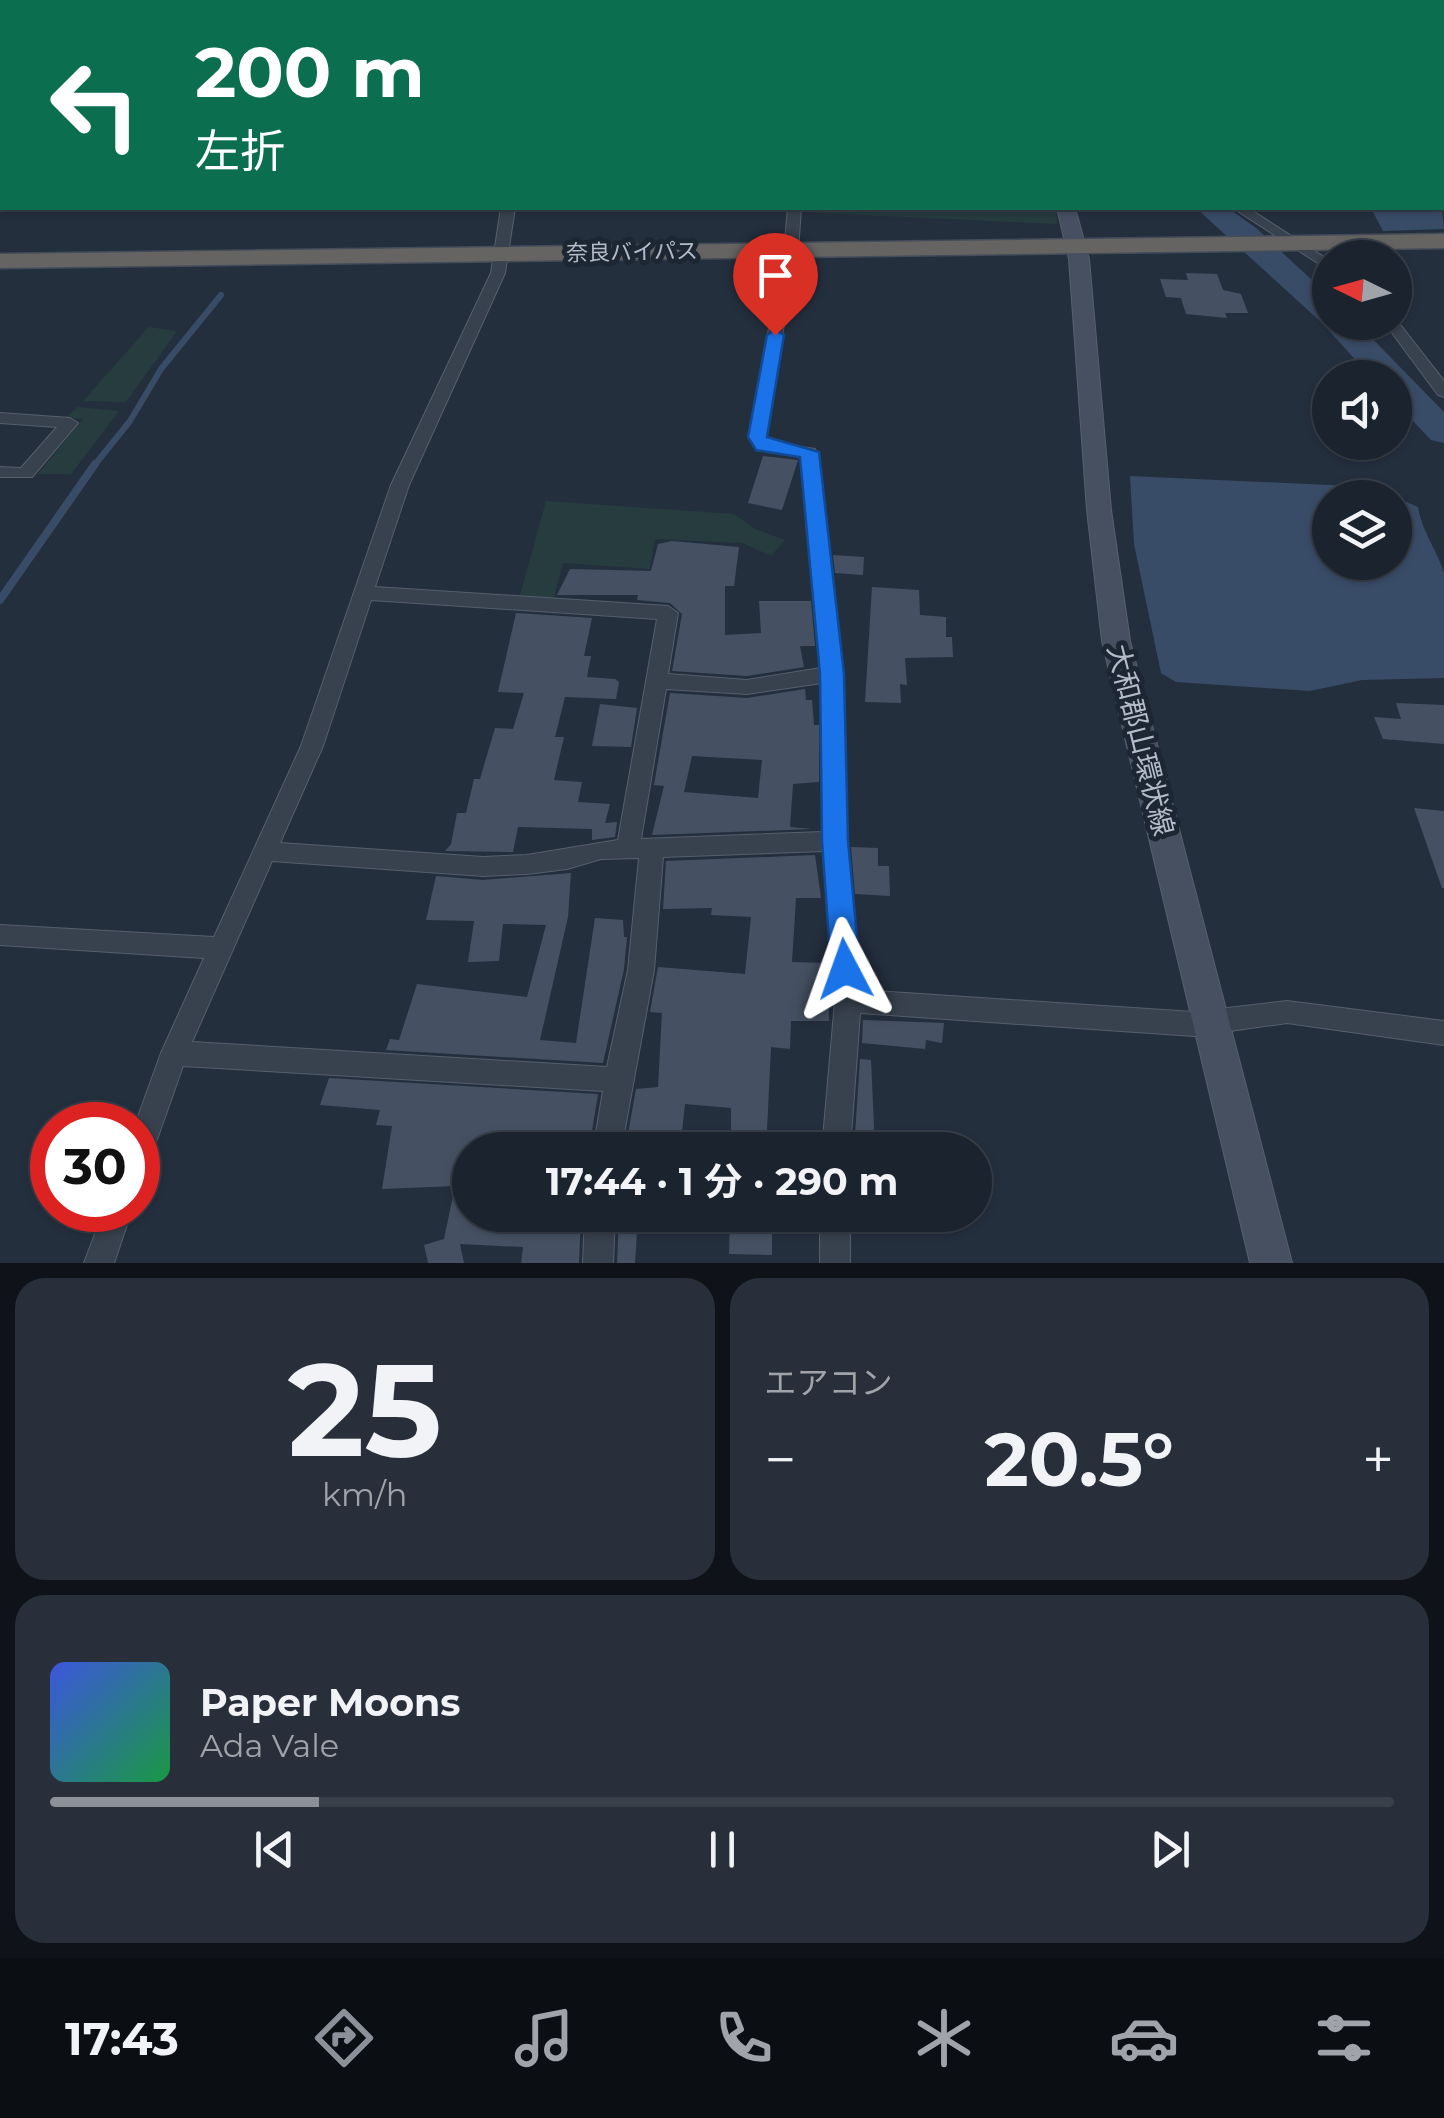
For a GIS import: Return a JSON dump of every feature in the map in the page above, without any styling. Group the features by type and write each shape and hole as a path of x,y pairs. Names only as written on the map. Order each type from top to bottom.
{"highway":[{"name":"奈良バイパス","path":"1303,253 1444,242"},
{"name":"奈良バイパス","path":"0,262 784,258 1215,249 1444,253"},
{"name":"奈良バイパス","path":"0,274 499,260"}],"main road":[{"name":"大和郡山環状線","path":"1067,210 1078,252 1099,510 1116,641 1270,1263"}],"street":[{"path":"157,1102 220,948 312,746 400,485 481,313 499,260 508,210"},
{"path":"794,210 758,437 762,446 809,452 832,674 835,841 848,1001 837,1132"},
{"path":"1243,210 1303,253"},
{"path":"1405,340 1444,392"},
{"path":"0,418 70,423 26,473 0,472"},
{"path":"364,593 668,613 640,850 641,970 610,1132"},
{"path":"657,681 747,686 832,674"},
{"path":"267,851 470,864 573,861 601,850 835,841"},
{"path":"0,935 220,948"},
{"path":"848,1001 1212,1022 1287,1012 1444,1034"},
{"path":"174,1054 618,1080"},
{"path":"99,1263 110,1232"},
{"path":"598,1263 599,1232"},
{"path":"834,1263 835,1232"}],"green space":[{"path":"1056,210 1057,224 799,212"},
{"path":"149,327 177,331 126,402 83,401"},
{"path":"78,407 119,411 71,474 38,474 83,419 66,417"},
{"path":"546,501 734,514 755,529 785,540 771,556 742,543 655,539 650,569 563,563 552,605 518,602"}],"water":[{"path":"1372,210 1442,210 1444,229 1383,231"},
{"path":"1130,476 1312,484 1312,580 1412,580 1412,504 1418,507 1444,573 1444,678 1362,680 1310,691 1176,682 1161,673 1134,544"}],"building":[{"path":"1186,273 1217,274 1223,290 1241,294 1248,313 1225,313 1227,318 1186,314 1181,298 1166,297 1160,279 1188,280"},
{"path":"763,456 798,460 782,510 748,503"},
{"path":"672,541 739,547 734,586 725,586 725,635 761,633 759,601 811,601 815,646 800,646 804,667 747,676 672,671 682,614 670,603 637,600 638,595 557,595 570,569 651,571 658,544"},
{"path":"833,555 864,557 863,575 835,573"},
{"path":"872,587 919,590 920,615 946,617 946,637 952,637 953,657 905,658 907,685 900,684 901,703 865,702"},
{"path":"516,613 592,618 584,656 591,656 587,677 619,682 616,699 565,697 555,737 564,737 554,780 582,782 578,802 610,804 605,823 617,822 615,837 592,840 592,829 518,827 513,852 445,851 451,844 457,813 466,813 474,779 480,779 495,728 513,729 524,693 498,692"},
{"path":"805,689 806,700 812,700 814,725 819,725 819,782 793,784 790,827 812,829 652,835 664,786 654,785 670,693 747,698","holes":["692,756 762,760 758,798 684,792"]},
{"path":"1396,703 1444,705 1444,744 1383,739 1374,717 1401,719"},
{"path":"600,704 637,708 631,747 592,746"},
{"path":"1414,808 1444,811 1444,888 1442,888"},
{"path":"851,847 878,848 878,866 889,866 890,896 855,894"},
{"path":"815,855 821,898 796,898 792,962 828,963 829,1021 791,1021 790,1049 771,1047 767,1132 731,1132 731,1108 685,1104 682,1132 628,1132 636,1089 658,1087 662,1013 650,1012 658,967 745,974 751,917 711,915 712,908 663,909 666,861"},
{"path":"571,873 568,917 540,1040 576,1043 595,918 623,920 627,937 624,969 603,1063 386,1050 390,1039 399,1040 417,984 527,997 546,925 503,924 499,961 468,962 474,921 426,920 436,876 483,880"},
{"path":"863,1020 944,1023 942,1043 926,1040 925,1049 862,1043"},
{"path":"860,1059 871,1060 874,1132 855,1132"},
{"path":"329,1078 598,1094 592,1132 452,1132 452,1186 382,1189 392,1126 376,1125 380,1110 320,1105"},
{"path":"452,1200 452,1232 580,1232 579,1263 521,1263 523,1247 460,1244 464,1263 428,1263 424,1245 444,1239"},
{"path":"618,1232 637,1232 635,1263 617,1263"},
{"path":"730,1232 772,1232 772,1255 729,1254"}],"waterway":[{"path":"1213,210 1246,234 1312,298"},
{"path":"93,467 130,421 161,369 221,295"},
{"path":"1355,340 1374,360"},
{"path":"1412,399 1444,432"},
{"path":"0,600 95,464"}],"route":[{"path":"775,335 758,437 762,446 809,452 832,674 835,841 845,969"}]}
